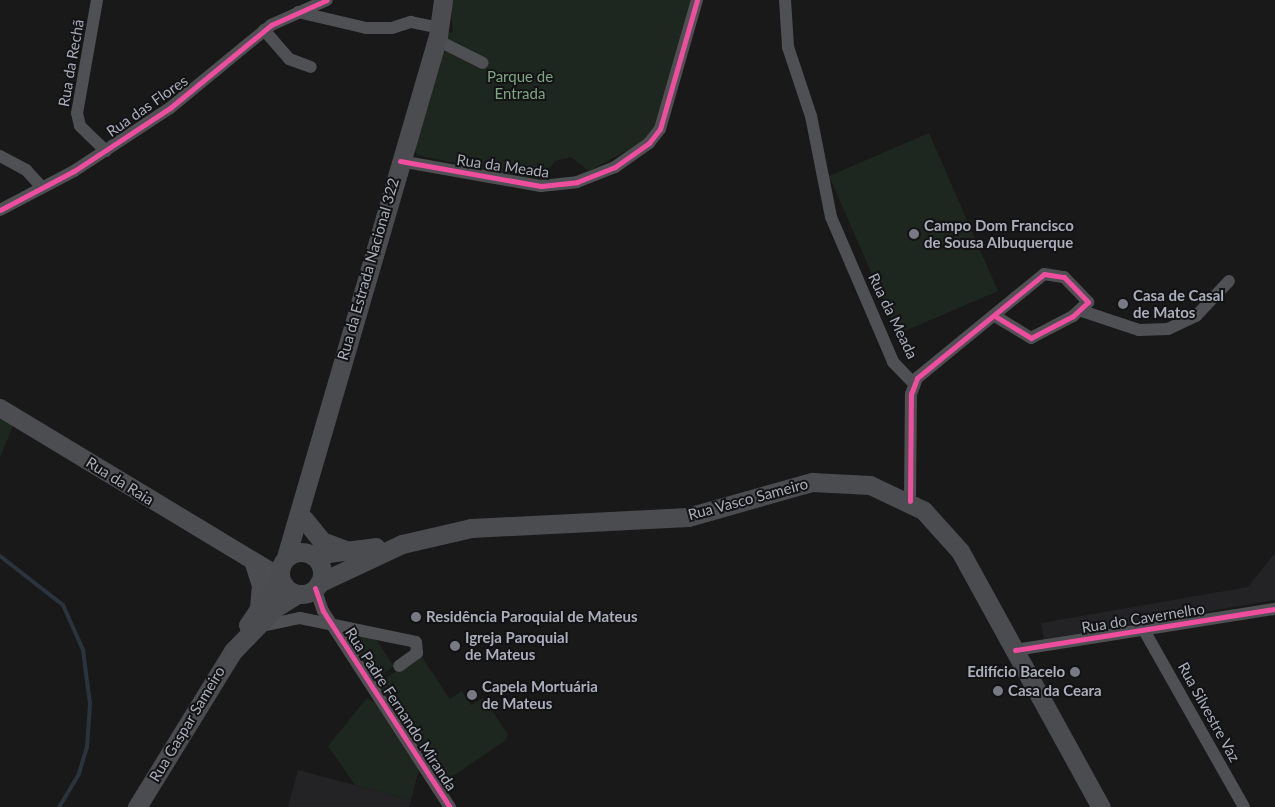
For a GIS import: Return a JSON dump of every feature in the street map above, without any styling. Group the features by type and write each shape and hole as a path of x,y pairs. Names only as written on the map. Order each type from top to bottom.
{"main road":[{"name":"Rua da Estrada Nacional 322","path":"306,479 438,34 443,0"},
{"name":"Rua da Raia","path":"0,408 254,564 283,568"},
{"path":"306,479 304,519 308,553 322,570 309,590"},
{"path":"240,642 259,606 283,568 306,479"},
{"name":"Rua Vasco Sameiro","path":"402,544 512,523 688,517 812,482 870,484 910,501 960,550 1101,807"},
{"path":"304,519 322,541 346,550"},
{"path":"283,568 308,553 402,544"},
{"path":"240,642 309,590 402,544"},
{"path":"239,555 283,568 309,590"},
{"path":"254,564 262,585 259,606"},
{"name":"Rua Gaspar Sameiro","path":"137,807 240,642"}],"street":[{"name":"Rua da Rechã","path":"97,0 77,113 80,126 106,151"},
{"name":"Rua das Flores","path":"0,210 106,151 184,98 264,30 298,12 328,0"},
{"name":"Rua da Meada","path":"400,161 541,186 577,182 615,167 645,147 660,129 697,0"},
{"name":"Rua da Meada","path":"785,0 788,47 810,116 831,217 893,362 913,383"},
{"path":"298,12 370,28 411,22 438,34 483,63"},
{"path":"264,30 289,59 311,67"},
{"path":"0,156 21,166 41,186"},
{"path":"910,501 913,383 1047,273 1064,277 1084,296 1088,304 1082,310 1031,338 995,316"},
{"path":"1082,310 1139,330 1168,328 1196,316 1229,281"},
{"name":"Rua Padre Fernando Miranda","path":"309,590 450,807"},
{"name":"Rua do Cavernelho","path":"1015,650 1146,632 1275,609"},
{"path":"240,642 280,619 332,624 416,642 417,653 399,666"},
{"name":"Rua Silvestre Vaz","path":"1146,632 1244,807"}],"shaded area":[{"path":"1275,553 1275,600 1044,639 1041,623 1248,587"},
{"path":"298,770 411,800 409,807 288,807"}],"green space":[{"name":"Parque de Entrada","path":"450,0 692,0 656,124 643,142 589,171 571,157 555,161 541,181 417,155 413,146 447,33 453,32"},
{"name":"Campo Dom Francisco de Sousa Albuquerque","path":"929,133 998,291 898,334 829,176"},
{"path":"0,415 14,423 0,458"},
{"path":"353,635 375,638 394,666 374,680 350,641"},
{"path":"420,654 450,699 462,691 471,705 483,698 508,734 506,740 443,783 376,685"},
{"path":"367,698 376,704 419,770 411,800 355,785 328,746"}],"waterway":[{"path":"0,556 63,605 83,650 90,704 87,747 79,774 59,807"}],"cycle path":[{"path":"0,210 74,171 170,108 271,25 327,0"},
{"path":"400,161 541,186 577,182 615,167 649,143 660,129 697,0"},
{"path":"910,501 911,394 917,378 1044,274 1064,277 1088,302 1073,316 1031,338 995,316"},
{"path":"315,588 323,611 450,807"},
{"path":"1015,650 1275,609"}],"place":[{"name":"Campo Dom Francisco de Sousa Albuquerque","path":"914,234"},
{"name":"Casa de Casal de Matos","path":"1123,304"},
{"name":"Residência Paroquial de Mateus","path":"416,617"},
{"name":"Igreja Paroquial de Mateus","path":"455,646"},
{"name":"Edifício Bacelo","path":"1075,672"},
{"name":"Casa da Ceara","path":"998,691"},
{"name":"Capela Mortuária de Mateus","path":"472,695"}]}
